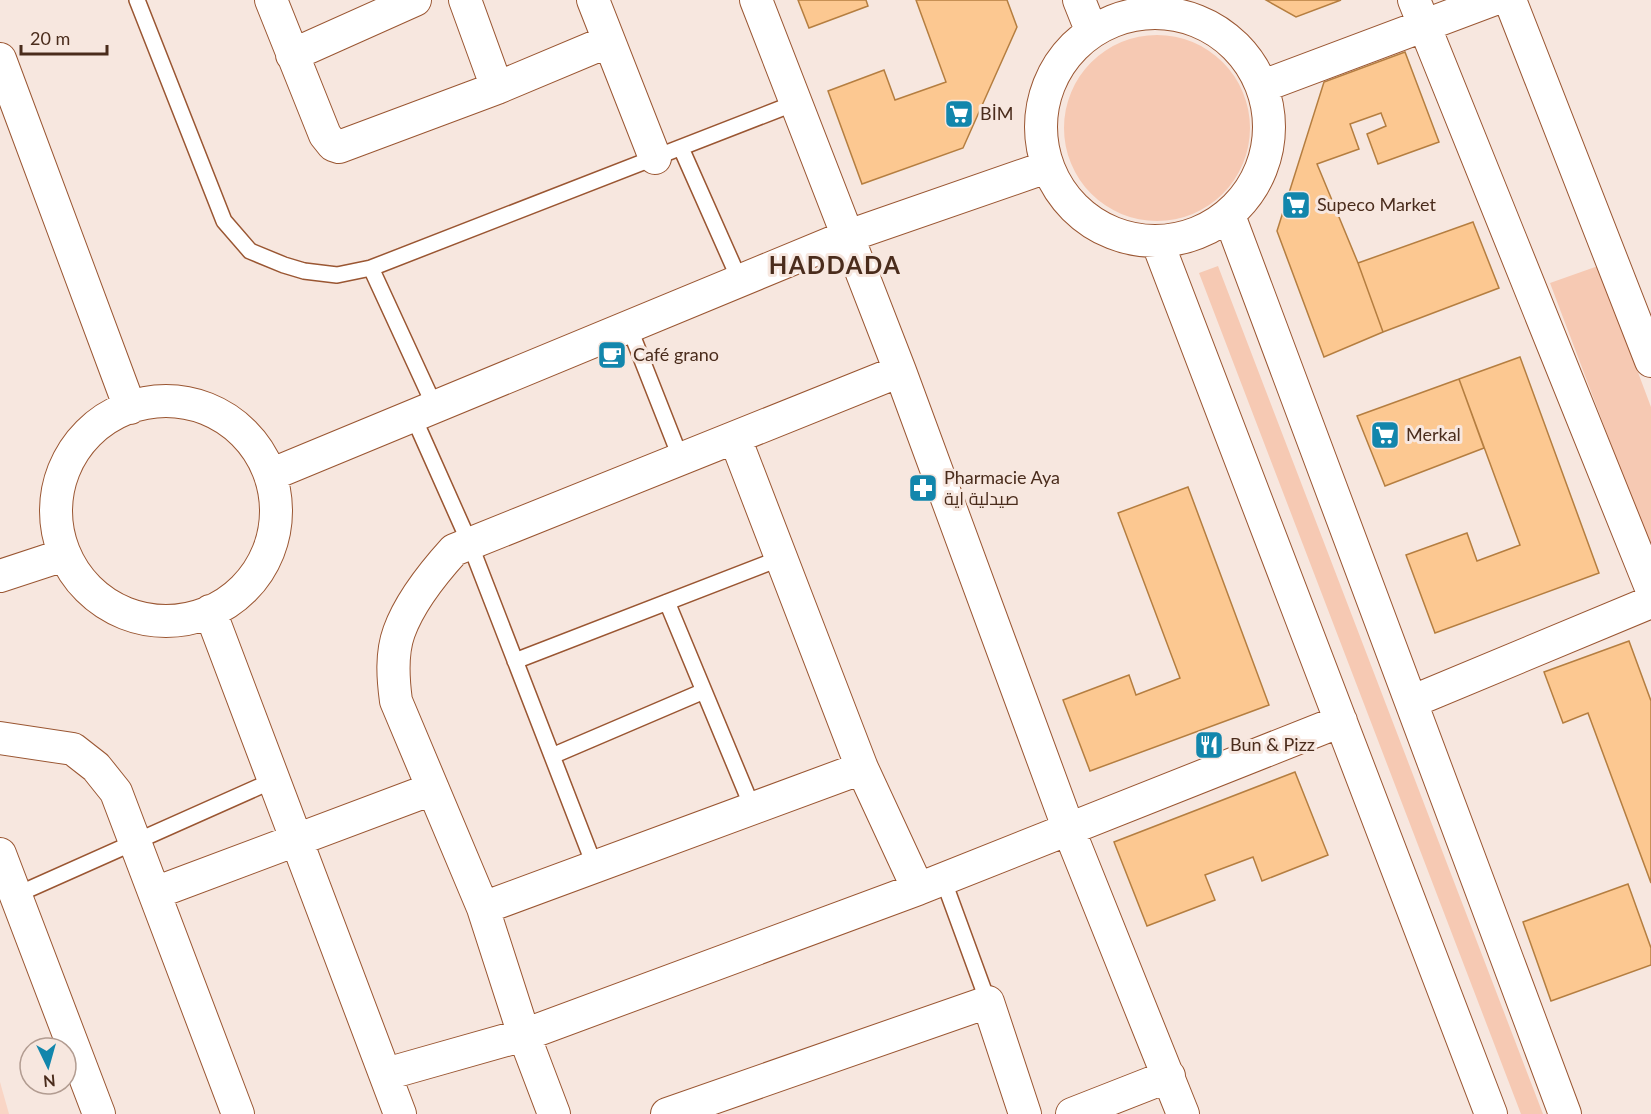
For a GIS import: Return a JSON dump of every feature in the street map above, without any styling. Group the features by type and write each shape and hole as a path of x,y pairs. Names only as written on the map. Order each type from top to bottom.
{"street":[{"path":"271,0 325,135 333,145 339,147 497,88 609,41"},
{"path":"292,55 415,0"},
{"path":"465,0 497,88"},
{"path":"593,0 609,41 668,153"},
{"path":"756,0 900,371 1070,830 1184,1114"},
{"path":"1079,0 1091,30"},
{"path":"1263,86 1419,12 1492,0"},
{"path":"1510,0 1651,361"},
{"path":"1145,6 1208,24 1241,50 1263,86 1270,125 1264,164 1230,218 1187,237 1157,241 1129,238 1102,228 1079,212 1060,192 1047,166 1041,134 1043,101 1055,70 1091,30 1145,6"},
{"path":"1419,12 1651,588"},
{"path":"0,59 130,408"},
{"path":"270,475 848,236 1047,166"},
{"path":"1230,218 1564,1114"},
{"path":"1157,241 1491,1114"},
{"path":"554,1114 524,1035 483,908 396,701 393,672 399,632 436,570 454,550 900,371"},
{"path":"158,401 196,404 237,426 263,455 270,475 277,496 276,535 260,570 226,605 190,620 152,621 121,612 89,590 64,555 57,527 58,489 72,453 89,432 120,410 158,401"},
{"path":"735,438 862,768 930,884"},
{"path":"0,576 64,555"},
{"path":"1411,702 1651,602"},
{"path":"210,611 400,1114"},
{"path":"386,1074 524,1035 930,884 1341,721"},
{"path":"0,738 73,749 96,767 116,792 238,1114"},
{"path":"483,908 862,768"},
{"path":"155,893 432,789"},
{"path":"0,854 99,1114"},
{"path":"667,1114 988,1002 1025,1114"},
{"path":"1072,1114 1169,1076"}],"lane":[{"path":"137,0 224,221 250,251 304,271 337,275 371,268 795,102"},
{"path":"668,153 740,281"},
{"path":"371,268 470,544 595,867"},
{"path":"629,327 681,459"},
{"path":"515,662 781,558"},
{"path":"667,602 753,809"},
{"path":"552,756 704,691"},
{"path":"16,896 135,840 274,780"},
{"path":"930,884 988,1002"}],"shaded area":[{"path":"1157,35 1193,42 1223,62 1243,92 1250,128 1243,164 1223,194 1193,214 1157,221 1121,214 1091,194 1071,164 1064,128 1071,92 1091,62 1121,42"},
{"path":"1218,266 1543,1114 1521,1114 1199,273"},
{"path":"1598,266 1651,407 1651,550 1550,283"},
{"path":"0,1082 9,1114 0,1114"}],"building":[{"path":"798,0 866,0 868,6 809,28"},
{"path":"916,0 1007,0 1017,27 963,148 862,184 828,91 884,70 895,100 946,82"},
{"path":"1266,0 1341,0 1296,17"},
{"path":"1405,52 1439,142 1378,164 1367,134 1386,126 1381,113 1350,124 1359,149 1317,164 1358,263 1383,332 1324,357 1277,231 1324,82"},
{"path":"1473,222 1499,288 1383,332 1358,263"},
{"path":"1520,357 1599,573 1435,633 1406,555 1467,533 1477,561 1520,545 1459,379"},
{"path":"1459,379 1484,448 1385,486 1357,416"},
{"path":"1188,487 1269,705 1090,771 1063,700 1129,675 1136,695 1180,678 1118,513"},
{"path":"1629,641 1651,701 1651,883 1588,713 1563,723 1544,672"},
{"path":"1295,772 1328,855 1262,881 1253,857 1205,875 1215,900 1147,926 1114,842"},
{"path":"1628,884 1651,948 1651,965 1551,1001 1523,922"}],"place":[{"name":"BİM","path":"959,114"},
{"name":"Supeco Market","path":"1296,205"},
{"name":"Café grano","path":"612,355"},
{"name":"Merkal","path":"1385,435"},
{"name":"Pharmacie Aya صيدلية اية","path":"923,488"},
{"name":"Bun & Pizz","path":"1209,745"}],"district":[{"name":"HADDADA","path":"835,266"}]}
